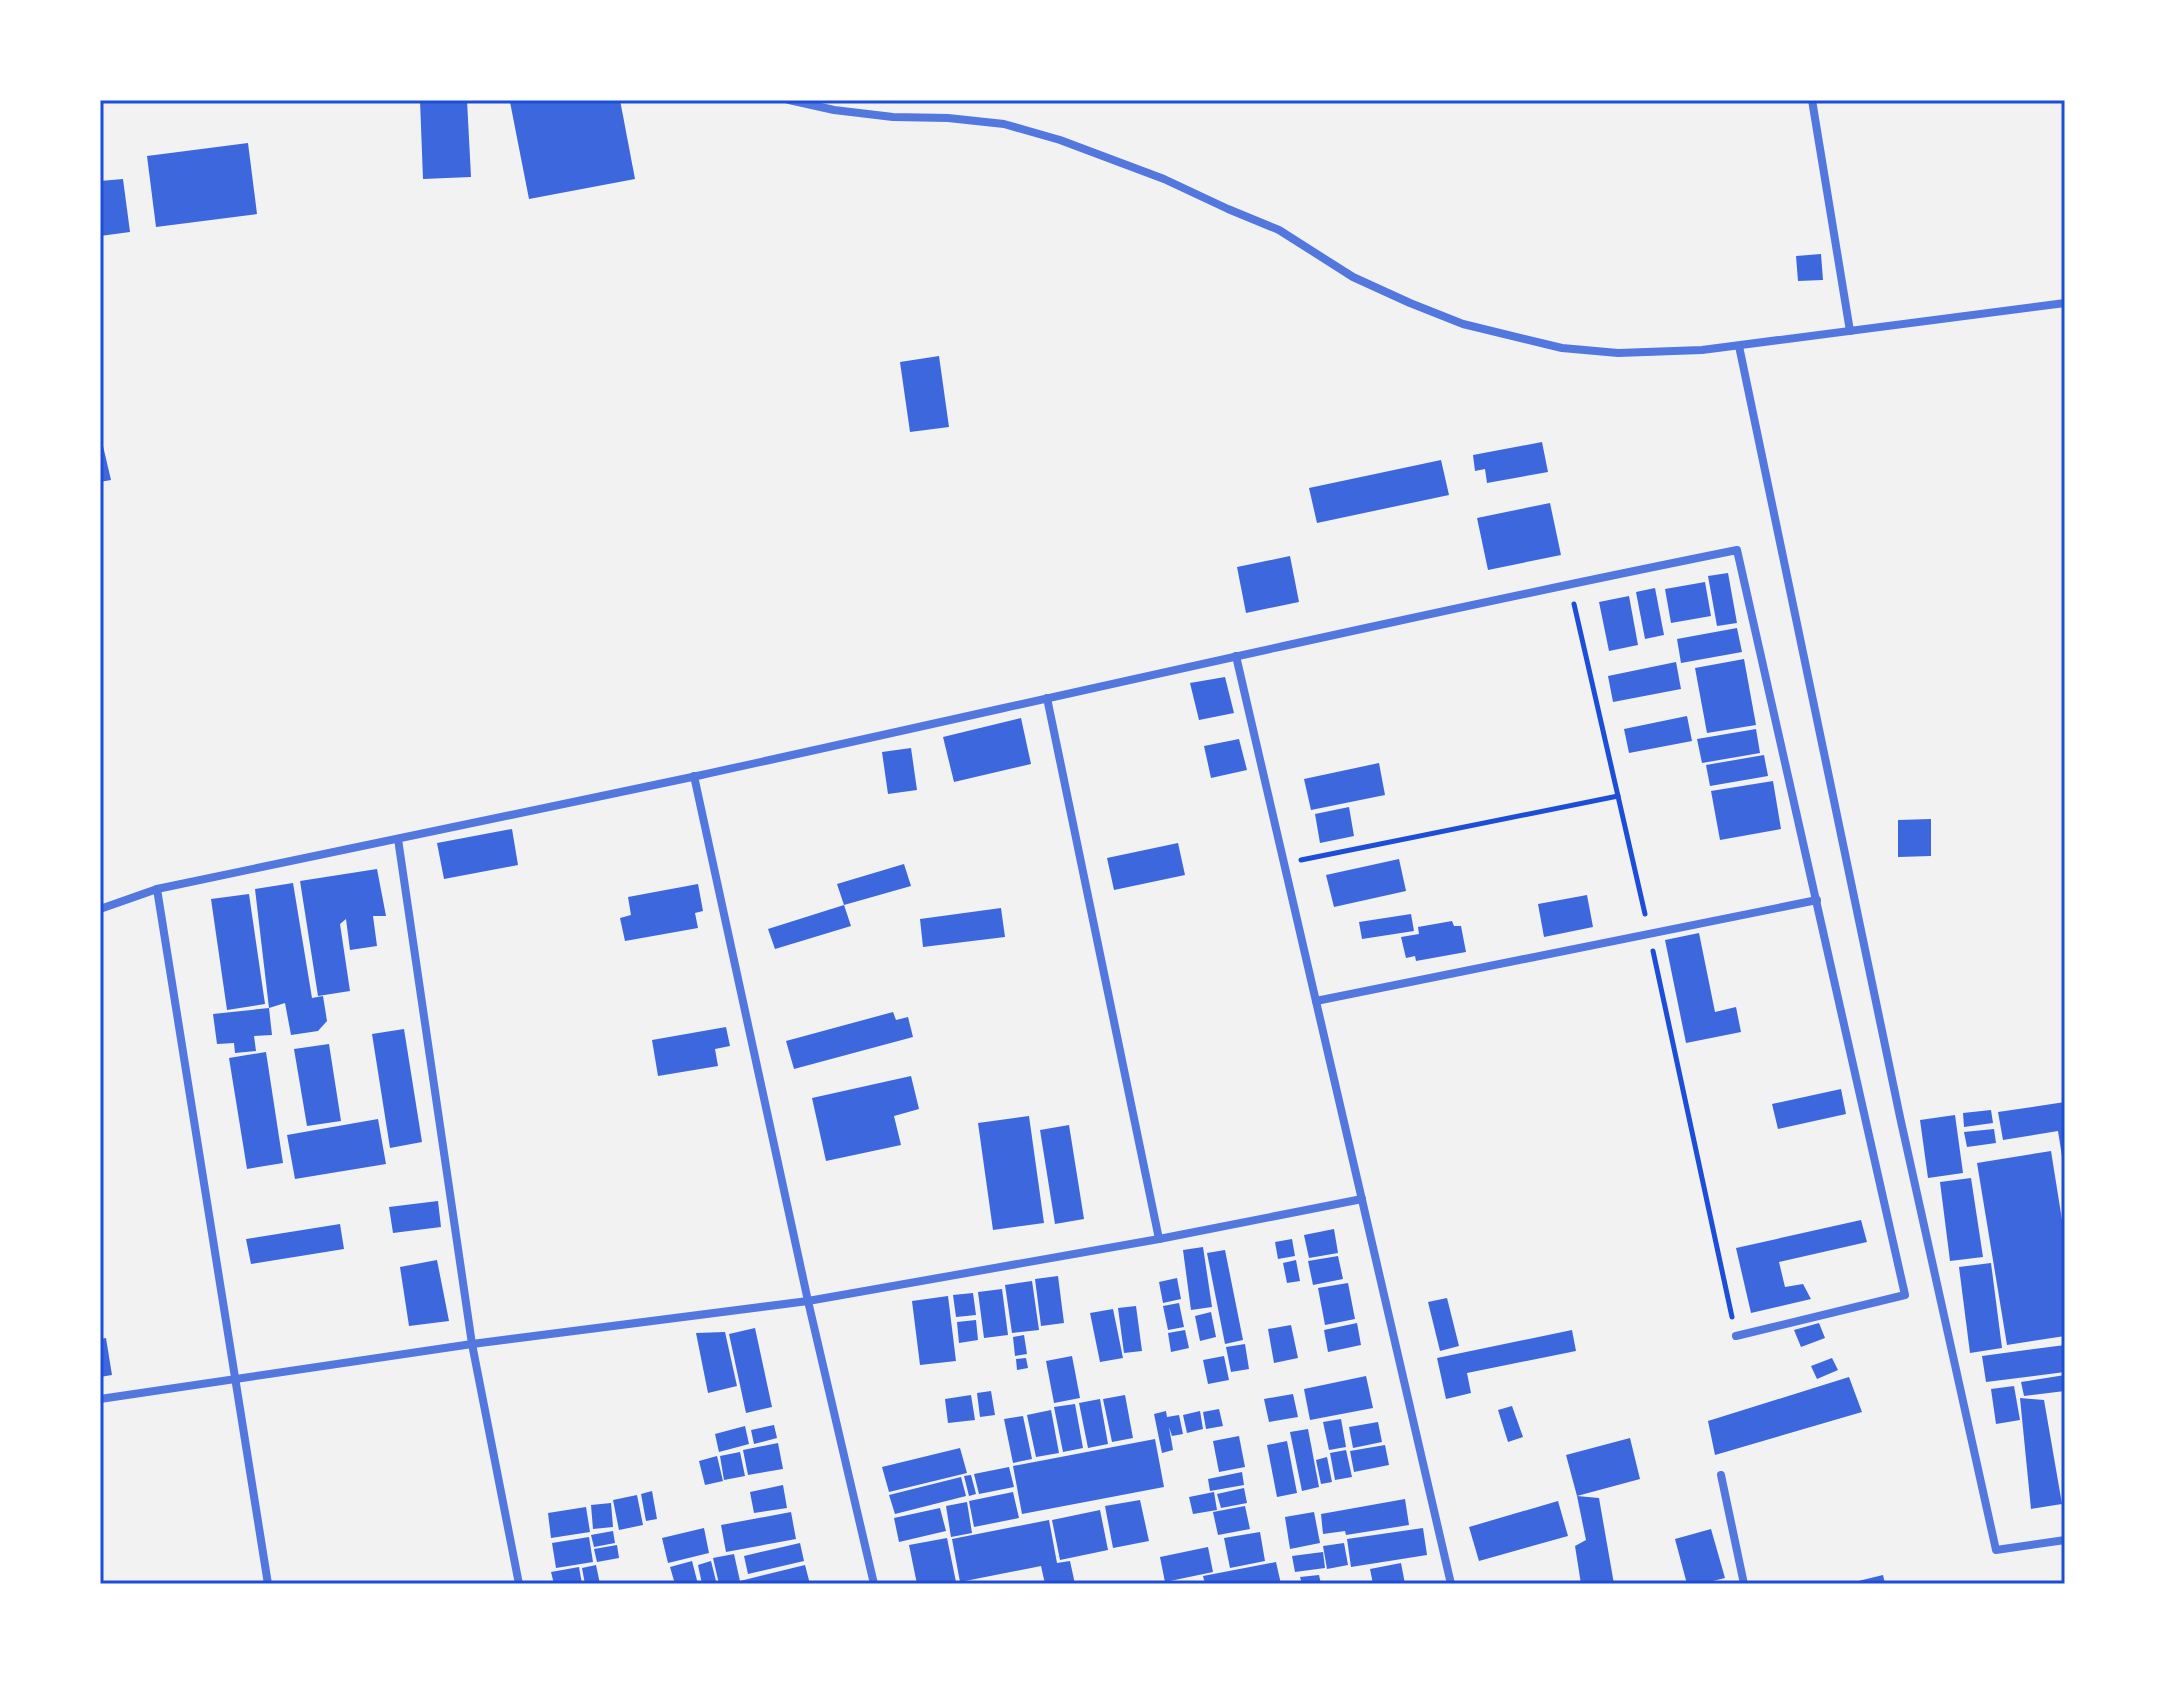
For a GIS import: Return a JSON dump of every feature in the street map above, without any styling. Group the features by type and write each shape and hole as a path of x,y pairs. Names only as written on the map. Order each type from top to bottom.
{"street":[{"path":"789,100 878,115 1004,124 1060,140 1164,179 1279,230 1353,277 1463,324 1562,348 1618,353 1702,350 2065,303"},
{"path":"1812,100 1850,331"},
{"path":"1739,346 1897,1102 1996,1550 2065,1540"},
{"path":"100,909 157,889 1737,550 1905,1295 1736,1336"},
{"path":"1236,656 1451,1584"},
{"path":"1047,698 1159,1239"},
{"path":"694,776 808,1301 874,1584"},
{"path":"398,839 472,1344 519,1584"},
{"path":"157,889 268,1584"},
{"path":"1316,1001 1817,900"},
{"path":"100,1399 472,1344 808,1301 1159,1239 1362,1199"},
{"path":"1721,1475 1744,1584"}],"path":[{"path":"1569,584 1736,1336"},
{"path":"1284,862 1618,796"}],"building":[{"path":"420,100 467,100 471,177 423,179"},
{"path":"620,100 635,179 529,199 510,102"},
{"path":"248,143 257,214 156,227 147,156"},
{"path":"123,179 130,232 100,236 100,181"},
{"path":"1821,254 1823,280 1798,281 1796,256"},
{"path":"939,356 949,427 910,432 900,362"},
{"path":"100,433 111,480 100,482"},
{"path":"1542,442 1548,472 1487,483 1485,469 1475,471 1473,455"},
{"path":"1441,460 1449,495 1317,523 1309,488"},
{"path":"1550,503 1561,555 1488,570 1477,518"},
{"path":"1290,556 1299,602 1246,613 1237,567"},
{"path":"1728,573 1737,623 1717,626 1708,576"},
{"path":"1705,582 1711,616 1671,623 1665,589"},
{"path":"1655,588 1664,635 1645,639 1636,592"},
{"path":"1629,596 1638,645 1609,651 1599,602"},
{"path":"1737,628 1742,652 1681,663 1677,639"},
{"path":"1744,659 1756,725 1707,733 1695,668"},
{"path":"1676,662 1681,689 1613,702 1608,676"},
{"path":"1225,677 1234,713 1199,720 1190,683"},
{"path":"1687,716 1692,741 1629,753 1624,729"},
{"path":"1021,718 1031,764 954,782 943,737"},
{"path":"1756,729 1760,753 1702,763 1697,739"},
{"path":"1239,739 1247,770 1211,778 1204,746"},
{"path":"911,748 917,790 888,794 882,752"},
{"path":"1764,755 1768,776 1710,786 1706,765"},
{"path":"1379,763 1385,795 1311,810 1304,779"},
{"path":"1773,781 1781,829 1720,840 1711,791"},
{"path":"1349,807 1354,836 1320,843 1315,814"},
{"path":"1931,819 1931,856 1898,857 1898,820"},
{"path":"512,829 518,865 444,879 437,843"},
{"path":"1178,843 1185,875 1114,890 1107,858"},
{"path":"1399,859 1406,891 1334,907 1326,875"},
{"path":"904,864 911,886 844,905 837,884"},
{"path":"377,869 386,916 373,916 377,946 350,950 346,919 340,924 350,991 318,996 300,881"},
{"path":"293,883 312,998 323,996 327,1021 318,1031 291,1035 285,1003 269,1008 255,889"},
{"path":"698,884 703,911 695,913 698,928 625,941 620,918 631,915 628,897"},
{"path":"249,894 265,1004 227,1010 211,899"},
{"path":"1587,895 1593,927 1544,937 1538,904"},
{"path":"844,905 851,926 775,949 768,929"},
{"path":"1001,908 1005,937 923,947 920,919"},
{"path":"1411,914 1414,931 1362,939 1359,922"},
{"path":"1452,921 1454,926 1461,926 1466,952 1416,961 1415,956 1406,958 1401,937 1419,934 1418,927"},
{"path":"1699,933 1715,1012 1736,1007 1741,1032 1686,1043 1665,940"},
{"path":"269,1008 272,1035 254,1036 256,1051 235,1053 234,1043 217,1044 213,1014"},
{"path":"893,1012 896,1020 908,1017 913,1037 794,1069 786,1041"},
{"path":"726,1027 730,1046 715,1049 718,1066 658,1076 652,1040"},
{"path":"404,1029 422,1142 390,1148 372,1034"},
{"path":"329,1044 341,1121 307,1126 294,1049"},
{"path":"266,1052 283,1163 247,1169 229,1058"},
{"path":"911,1076 919,1109 894,1116 901,1145 826,1161 812,1098"},
{"path":"1841,1089 1846,1114 1778,1129 1772,1104"},
{"path":"2065,1102 2065,1163 2058,1131 2003,1140 1998,1112"},
{"path":"1991,1110 1993,1123 1964,1127 1963,1113"},
{"path":"1955,1115 1963,1173 1928,1178 1920,1120"},
{"path":"1029,1116 1044,1223 993,1230 978,1123"},
{"path":"378,1119 386,1164 295,1179 287,1135"},
{"path":"1069,1125 1084,1219 1055,1224 1040,1130"},
{"path":"1994,1129 1996,1143 1967,1147 1964,1132"},
{"path":"2051,1151 2065,1239 2065,1336 2007,1345 1977,1163"},
{"path":"1971,1178 1983,1257 1950,1261 1940,1182"},
{"path":"438,1201 441,1227 393,1233 389,1207"},
{"path":"1861,1220 1867,1242 1779,1262 1785,1287 1803,1284 1811,1299 1751,1313 1736,1248"},
{"path":"340,1224 344,1249 251,1264 246,1239"},
{"path":"1334,1229 1338,1253 1309,1258 1304,1235"},
{"path":"1292,1239 1295,1256 1278,1259 1275,1242"},
{"path":"1203,1247 1212,1307 1191,1310 1183,1250"},
{"path":"1225,1250 1243,1340 1225,1344 1207,1253"},
{"path":"1338,1256 1343,1279 1313,1285 1308,1261"},
{"path":"437,1260 449,1321 409,1326 400,1267"},
{"path":"1296,1260 1300,1281 1287,1283 1283,1263"},
{"path":"1991,1263 2002,1348 1970,1353 1959,1267"},
{"path":"1058,1276 1064,1323 1041,1326 1035,1279"},
{"path":"1177,1278 1181,1299 1163,1303 1159,1282"},
{"path":"1032,1281 1039,1330 1012,1333 1005,1285"},
{"path":"1348,1283 1355,1319 1325,1325 1318,1288"},
{"path":"1002,1289 1008,1335 984,1338 978,1292"},
{"path":"973,1293 976,1315 956,1317 953,1295"},
{"path":"948,1296 956,1361 920,1365 912,1301"},
{"path":"1447,1298 1459,1346 1440,1351 1428,1302"},
{"path":"1179,1303 1184,1327 1168,1330 1163,1306"},
{"path":"1136,1306 1142,1351 1124,1353 1118,1308"},
{"path":"1113,1309 1123,1358 1100,1362 1090,1313"},
{"path":"1211,1312 1216,1337 1200,1341 1195,1316"},
{"path":"976,1320 978,1340 959,1343 957,1322"},
{"path":"1357,1323 1361,1345 1328,1352 1324,1330"},
{"path":"1819,1323 1825,1338 1801,1347 1794,1330"},
{"path":"1291,1325 1298,1358 1274,1363 1268,1329"},
{"path":"755,1328 772,1407 746,1413 729,1334"},
{"path":"1185,1330 1189,1348 1171,1352 1168,1333"},
{"path":"1572,1330 1576,1351 1467,1373 1471,1393 1446,1399 1437,1358"},
{"path":"725,1332 737,1386 708,1393 696,1333"},
{"path":"1024,1335 1027,1354 1015,1356 1013,1337"},
{"path":"106,1338 112,1375 100,1377 100,1339"},
{"path":"1245,1344 1249,1369 1231,1372 1226,1347"},
{"path":"2065,1345 2065,1372 1986,1382 1982,1356"},
{"path":"1072,1356 1080,1398 1054,1403 1046,1361"},
{"path":"1224,1356 1229,1380 1208,1384 1203,1360"},
{"path":"1026,1358 1028,1368 1017,1370 1016,1359"},
{"path":"1832,1358 1838,1370 1817,1379 1811,1366"},
{"path":"2065,1375 2065,1391 2024,1396 2021,1382"},
{"path":"1366,1376 1373,1408 1310,1420 1304,1389"},
{"path":"1849,1377 1862,1412 1715,1455 1708,1421"},
{"path":"2014,1386 2020,1420 1996,1424 1991,1389"},
{"path":"991,1391 995,1415 980,1417 977,1393"},
{"path":"1293,1394 1298,1417 1269,1422 1264,1399"},
{"path":"971,1395 975,1420 948,1423 945,1399"},
{"path":"1125,1395 1133,1438 1112,1442 1103,1399"},
{"path":"2020,1398 2044,1400 2062,1504 2031,1509"},
{"path":"1100,1399 1108,1444 1088,1448 1079,1403"},
{"path":"1075,1404 1083,1448 1063,1452 1054,1407"},
{"path":"1512,1406 1523,1437 1508,1442 1498,1410"},
{"path":"1219,1409 1223,1426 1206,1429 1203,1412"},
{"path":"1051,1410 1059,1453 1036,1457 1027,1415"},
{"path":"1166,1411 1167,1417 1179,1415 1183,1434 1172,1436 1169,1427 1173,1450 1162,1453 1154,1414"},
{"path":"1200,1411 1203,1429 1187,1433 1183,1415"},
{"path":"1023,1416 1032,1459 1013,1463 1004,1419"},
{"path":"1341,1419 1346,1447 1329,1450 1323,1422"},
{"path":"1378,1422 1382,1442 1353,1448 1349,1427"},
{"path":"774,1425 777,1438 754,1444 751,1430"},
{"path":"745,1426 749,1444 719,1452 715,1434"},
{"path":"1308,1429 1319,1487 1302,1491 1290,1432"},
{"path":"1239,1436 1245,1467 1219,1472 1213,1441"},
{"path":"1630,1438 1640,1479 1577,1496 1566,1455"},
{"path":"1155,1439 1164,1487 1022,1514 1013,1466"},
{"path":"1287,1441 1297,1493 1277,1497 1267,1445"},
{"path":"778,1443 783,1469 748,1475 743,1450"},
{"path":"1385,1445 1389,1465 1354,1472 1350,1451"},
{"path":"960,1448 967,1473 889,1492 882,1467"},
{"path":"1346,1450 1352,1477 1335,1480 1330,1453"},
{"path":"740,1452 745,1476 724,1480 720,1456"},
{"path":"717,1456 723,1481 705,1485 699,1461"},
{"path":"1327,1457 1332,1482 1321,1484 1316,1460"},
{"path":"1009,1467 1014,1487 979,1494 974,1474"},
{"path":"1242,1472 1244,1485 1210,1491 1208,1479"},
{"path":"971,1475 976,1494 969,1496 964,1476"},
{"path":"961,1477 966,1496 895,1514 889,1495"},
{"path":"783,1485 787,1508 754,1513 750,1492"},
{"path":"1244,1488 1247,1503 1221,1508 1217,1494"},
{"path":"652,1491 657,1519 646,1521 641,1494"},
{"path":"1013,1492 1019,1518 974,1527 969,1501"},
{"path":"1214,1492 1217,1510 1193,1514 1189,1497"},
{"path":"637,1495 643,1525 619,1530 613,1500"},
{"path":"1577,1496 1599,1498 1614,1584 1581,1584 1575,1546 1586,1540"},
{"path":"1405,1499 1409,1525 1346,1535 1345,1531 1323,1534 1321,1514"},
{"path":"1140,1500 1149,1541 1113,1548 1105,1506"},
{"path":"1558,1501 1568,1536 1479,1561 1469,1527"},
{"path":"967,1502 972,1533 951,1537 946,1506"},
{"path":"611,1503 613,1527 593,1529 591,1505"},
{"path":"1245,1506 1250,1529 1218,1535 1213,1512"},
{"path":"586,1507 590,1532 551,1538 548,1513"},
{"path":"940,1508 946,1531 899,1542 894,1518"},
{"path":"1100,1510 1108,1550 1060,1560 1052,1520"},
{"path":"791,1512 796,1539 726,1552 721,1525"},
{"path":"1314,1512 1320,1543 1290,1549 1285,1517"},
{"path":"1049,1520 1057,1563 1070,1561 1075,1584 1045,1584 1041,1566 960,1582 952,1539"},
{"path":"704,1528 709,1553 668,1563 662,1538"},
{"path":"1423,1528 1427,1555 1351,1567 1347,1539"},
{"path":"1711,1529 1725,1578 1687,1584 1675,1539"},
{"path":"613,1531 615,1543 594,1547 591,1535"},
{"path":"1260,1532 1265,1561 1230,1568 1224,1538"},
{"path":"589,1537 593,1562 556,1568 552,1543"},
{"path":"947,1538 956,1582 917,1584 909,1545"},
{"path":"800,1543 804,1561 748,1574 744,1556"},
{"path":"1344,1543 1348,1565 1327,1569 1323,1546"},
{"path":"617,1545 619,1558 597,1562 594,1549"},
{"path":"1208,1547 1213,1572 1165,1582 1160,1557"},
{"path":"1323,1552 1325,1568 1295,1572 1292,1556"},
{"path":"734,1554 740,1581 805,1565 810,1584 719,1584 713,1558"},
{"path":"692,1561 698,1584 675,1584 670,1567"},
{"path":"711,1561 716,1581 702,1584 698,1565"},
{"path":"1276,1562 1281,1584 1205,1584 1203,1576"},
{"path":"1401,1563 1405,1584 1373,1584 1370,1569"},
{"path":"596,1565 600,1584 585,1584 582,1568"},
{"path":"579,1567 582,1584 554,1584 551,1572"},
{"path":"1319,1575 1321,1584 1302,1584 1300,1577"},
{"path":"1883,1575 1885,1584 1850,1584 1850,1583"}]}
